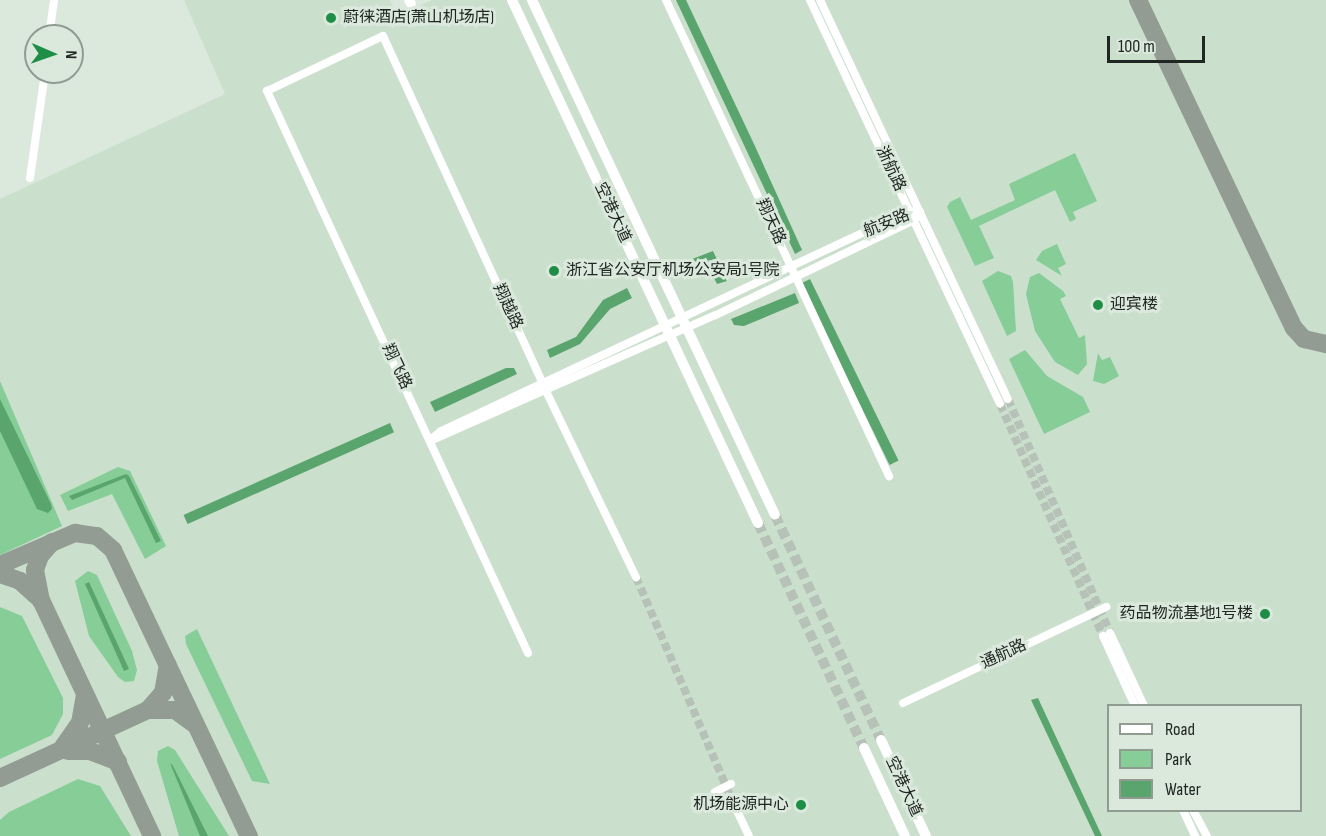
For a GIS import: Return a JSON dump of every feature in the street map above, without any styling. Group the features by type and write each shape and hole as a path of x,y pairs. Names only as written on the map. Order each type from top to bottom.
{"main road":[{"name":"空港大道","path":"512,0 758,523"},
{"name":"空港大道","path":"532,0 775,515"},
{"name":"空港大道","path":"881,740 926,835"},
{"name":"空港大道","path":"864,748 905,836"}],"street":[{"path":"51,24 54,0"},
{"name":"翔天路","path":"666,0 889,476"},
{"name":"浙航路","path":"810,0 1000,404"},
{"name":"浙航路","path":"820,0 1008,399"},
{"name":"翔飞路","path":"383,36 267,91 528,653"},
{"name":"翔越路","path":"383,36 544,388 636,577"},
{"path":"30,178 43,84"},
{"name":"航安路","path":"685,324 792,268 909,211 920,212"},
{"name":"航安路","path":"430,440 444,438 544,388 796,277 914,220 920,212"},
{"name":"通航路","path":"903,703 1106,607"},
{"path":"1135,704 1107,634 1143,704"},
{"path":"716,792 731,784"},
{"path":"731,798 749,836"},
{"path":"1184,812 1195,836"},
{"path":"1194,812 1207,836"}],"shaded area":[{"path":"184,0 390,0 398,16 432,0 1326,0 1326,836 0,836 0,199 225,94"}],"green space":[{"path":"1075,153 1097,201 1073,212 1076,219 1070,222 1055,190 979,226 994,258 975,266 947,207 950,202 960,197 971,220 1015,200 1009,184"},
{"path":"1057,244 1066,264 1058,268 1062,276 1036,260 1042,251"},
{"path":"998,271 1011,276 1013,282 1016,331 1007,336 982,281"},
{"path":"1039,273 1063,291 1066,296 1060,299 1079,338 1085,335 1087,364 1078,375 1055,362 1035,331 1026,294 1030,277"},
{"path":"1025,350 1047,376 1083,397 1090,412 1044,434 1009,359"},
{"path":"1098,353 1102,360 1110,357 1119,376 1104,384 1093,381"},
{"path":"0,381 62,526 0,555"},
{"path":"118,467 130,471 166,546 145,559 112,494 68,511 60,495"},
{"path":"88,571 97,575 132,651 137,670 134,681 125,682 118,677 89,636 75,581"},
{"path":"0,607 22,616 63,698 63,714 52,735 0,759"},
{"path":"197,629 270,784 252,781 186,644 185,636"},
{"path":"168,746 175,750 229,836 179,836 157,761 158,751"},
{"path":"78,779 100,786 131,836 0,836 0,820 9,812"}],"water":[{"path":"676,0 686,0 754,144 802,250 795,254"},
{"path":"713,251 727,281 717,284 708,266 677,274 674,266"},
{"path":"810,279 899,461 890,465 801,283"},
{"path":"627,288 632,298 610,309 580,344 550,358 547,350 576,337 603,300"},
{"path":"795,293 799,303 744,326 734,325 731,319"},
{"path":"506,368 514,368 517,374 435,412 430,402"},
{"path":"0,399 51,504 52,509 48,513 37,509 0,431"},
{"path":"390,423 394,432 188,524 184,515"},
{"path":"126,474 161,541 156,543 125,478 72,500 69,496"},
{"path":"89,582 129,669 124,671 85,584"},
{"path":"1038,698 1102,836 1095,836 1031,700"},
{"path":"170,763 173,766 208,836 200,836"}],"taxiway":[{"path":"1138,0 1294,328 1304,339 1326,344"},
{"path":"0,565 75,533 97,536 113,550 249,836"},
{"path":"52,542 40,556 35,570 41,600 152,836"},
{"path":"0,574 20,581 40,599"},
{"path":"148,710 163,693 168,665"},
{"path":"63,747 80,723 85,694"},
{"path":"0,778 148,710 175,710 194,724"},
{"path":"68,751 90,751 118,762"}],"tunnel":[{"path":"1008,399 1110,633"},
{"path":"1000,404 1103,636"},
{"path":"775,515 881,740"},
{"path":"758,523 864,748"},
{"path":"636,577 731,798"}],"place":[{"name":"蔚徕酒店(萧山机场店)","path":"331,18"},
{"name":"浙江省公安厅机场公安局1号院","path":"554,271"},
{"name":"迎宾楼","path":"1098,305"},
{"name":"药品物流基地1号楼","path":"1265,614"},
{"name":"机场能源中心","path":"801,805"}]}
